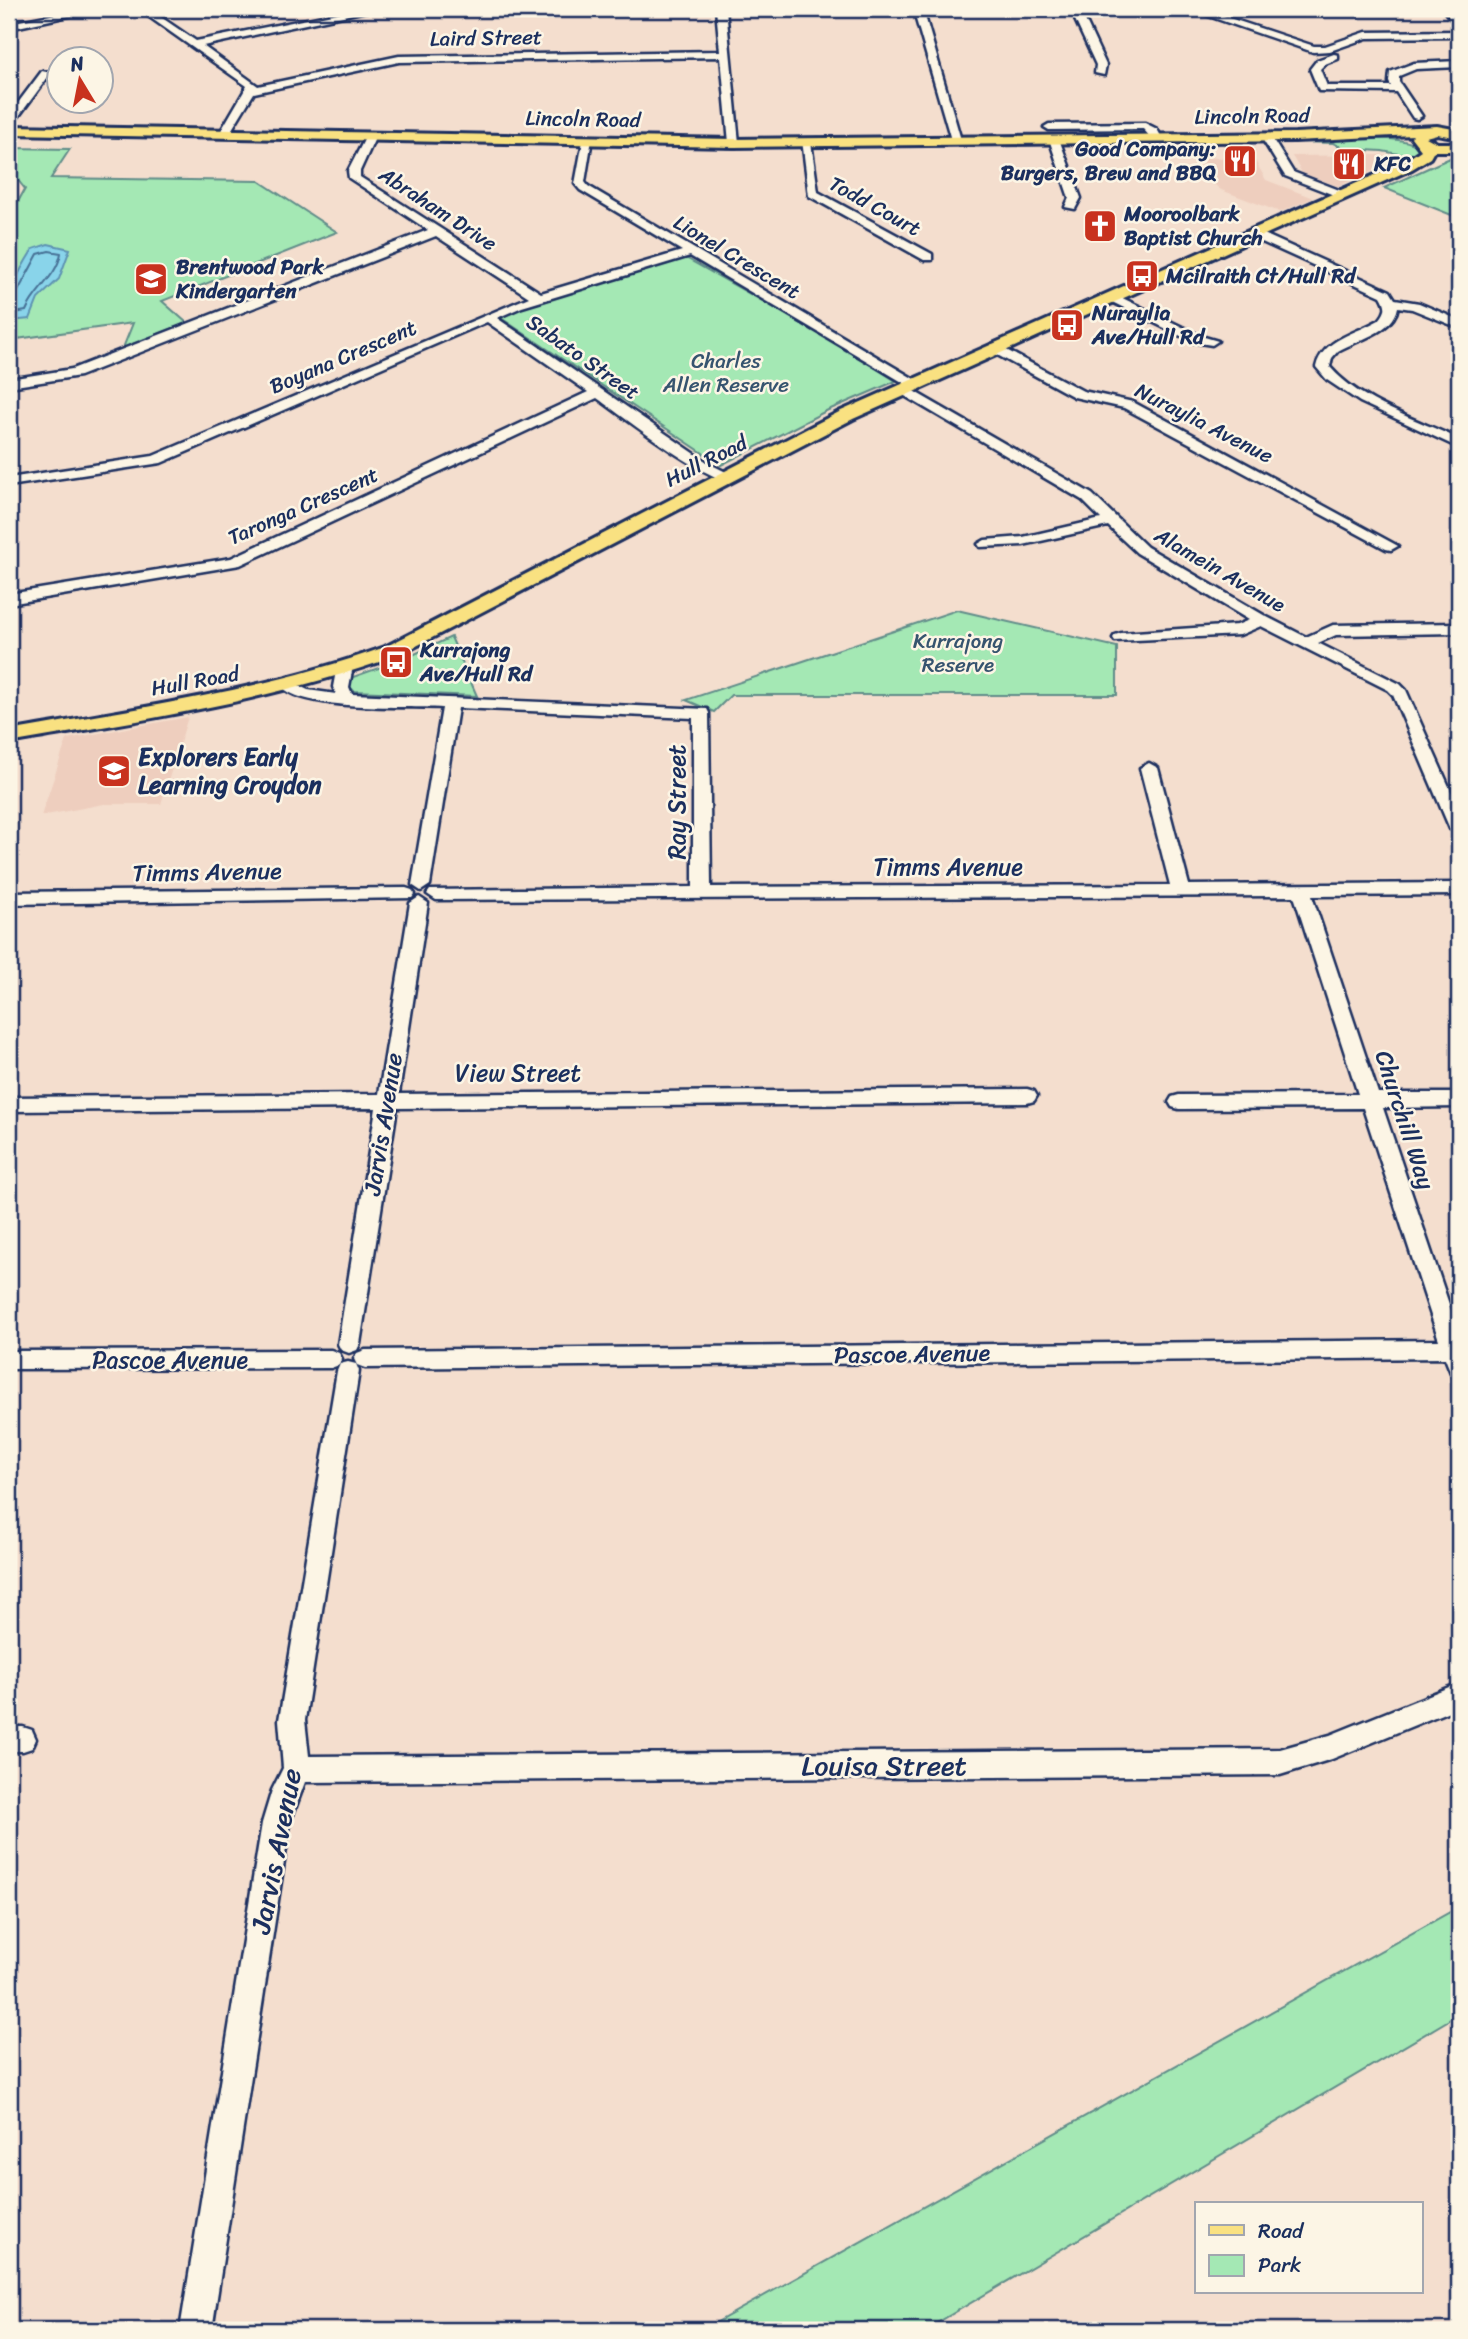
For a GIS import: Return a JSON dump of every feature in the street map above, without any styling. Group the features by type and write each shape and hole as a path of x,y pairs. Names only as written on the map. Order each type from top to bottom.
{"main road":[{"path":"1449,9 1459,21"},
{"path":"1427,137 1459,128"},
{"name":"Lincoln Road","path":"9,130 734,143 956,140 1051,133 1157,138 1347,135 1427,137"},
{"path":"1427,137 1459,134"},
{"path":"1427,137 1442,148 1459,147"},
{"name":"Hull Road","path":"1407,166 1425,155 1428,150 1427,137"},
{"name":"Hull Road","path":"9,737 289,686 344,671 392,651 725,477 909,386 1407,166 1459,147"}],"street":[{"path":"9,26 96,9"},
{"path":"143,9 253,85 224,134"},
{"path":"193,45 371,9"},
{"path":"721,9 734,143"},
{"path":"918,9 956,140"},
{"path":"1075,9 1101,65 1100,73"},
{"path":"1193,9 1321,50 1334,57 1321,62 1315,69 1331,104"},
{"path":"1321,50 1366,36 1459,34"},
{"name":"Laird Street","path":"252,90 399,59 725,54"},
{"path":"1417,116 1393,77 1406,67 1459,64"},
{"path":"9,122 46,74"},
{"path":"1322,89 1399,89"},
{"path":"1051,133 1075,198 1070,207"},
{"name":"Abraham Drive","path":"371,136 354,171 355,178 538,297"},
{"path":"1266,137 1289,174 1343,195"},
{"name":"Lionel Crescent","path":"588,141 579,182 584,188 909,386"},
{"name":"Todd Court","path":"806,142 813,194 928,257"},
{"path":"9,383 75,373 437,231"},
{"path":"1255,234 1375,288 1392,302 1415,306 1459,324"},
{"name":"Boyana Crescent","path":"9,482 156,460 538,297 690,252"},
{"path":"1112,298 1198,339 1212,341"},
{"path":"1392,302 1393,313 1387,321 1326,354 1323,367 1329,377 1346,389 1459,444"},
{"name":"Sabato Street","path":"488,317 705,467 725,477"},
{"name":"Nuraylia Avenue","path":"995,348 1079,394 1128,404 1391,545"},
{"name":"Alamein Avenue","path":"909,386 1087,497 1142,550 1261,620 1385,682 1400,693 1459,829"},
{"name":"Taronga Crescent","path":"9,599 235,562 597,393"},
{"path":"985,544 1023,541 1110,521"},
{"path":"1121,638 1166,633 1240,631 1261,620"},
{"path":"1305,643 1333,630 1459,628"},
{"path":"344,671 341,687 346,698"},
{"path":"289,686 303,694 451,703"},
{"name":"Ray Street","path":"451,703 701,713 702,892"},
{"name":"Jarvis Avenue","path":"196,2330 276,1823 286,1790 297,1769 292,1720 451,703"},
{"path":"1149,768 1181,890"},
{"name":"Timms Avenue","path":"9,898 1459,889"},
{"name":"Churchill Way","path":"1301,890 1457,1355"},
{"name":"View Street","path":"9,1104 1027,1096"},
{"path":"1180,1102 1459,1100"},
{"name":"Pascoe Avenue","path":"9,1360 1457,1355"},
{"name":"Louisa Street","path":"297,1769 1280,1762 1332,1747 1459,1695"}],"shaded area":[{"path":"1382,155 1393,162 1338,186 1302,173 1292,156"},
{"path":"1253,157 1266,180 1313,198 1280,212 1221,190 1214,184 1201,158"},
{"name":"Explorers Early Learning Croydon","path":"188,717 161,804 104,804 41,816 67,739"}],"green space":[{"path":"1353,138 1400,140 1410,142 1423,150 1415,157 1382,151 1346,149 1333,143 1300,142"},
{"path":"9,148 70,149 51,178 259,181 337,232 162,301 187,323 123,348 133,323 9,340 9,218 25,189 9,169"},
{"path":"1459,154 1451,158 1459,162 1459,218 1384,188"},
{"name":"Charles Allen Reserve","path":"684,257 823,335 896,381 826,411 721,465 498,316 544,298"},
{"name":"Kurrajong Reserve","path":"957,610 1117,647 1117,695 731,695 714,712 686,700"},
{"path":"451,637 477,696 354,691 348,685 353,677 404,659"},
{"path":"1459,1907 1459,2014 925,2330 703,2330"}],"water":[{"path":"48,244 70,249 59,279 38,299 30,319 10,321 11,293 18,275 33,249"}],"place":[{"name":"Good Company: Burgers, Brew and BBQ","path":"1240,161"},
{"name":"KFC","path":"1349,164"},
{"name":"Mooroolbark Baptist Church","path":"1100,226"},
{"name":"Mcilraith Ct/Hull Rd","path":"1142,276"},
{"name":"Brentwood Park Kindergarten","path":"151,279"},
{"name":"Nuraylia Ave/Hull Rd","path":"1067,325"},
{"name":"Kurrajong Ave/Hull Rd","path":"396,662"},
{"name":"Explorers Early Learning Croydon","path":"114,771"}]}
